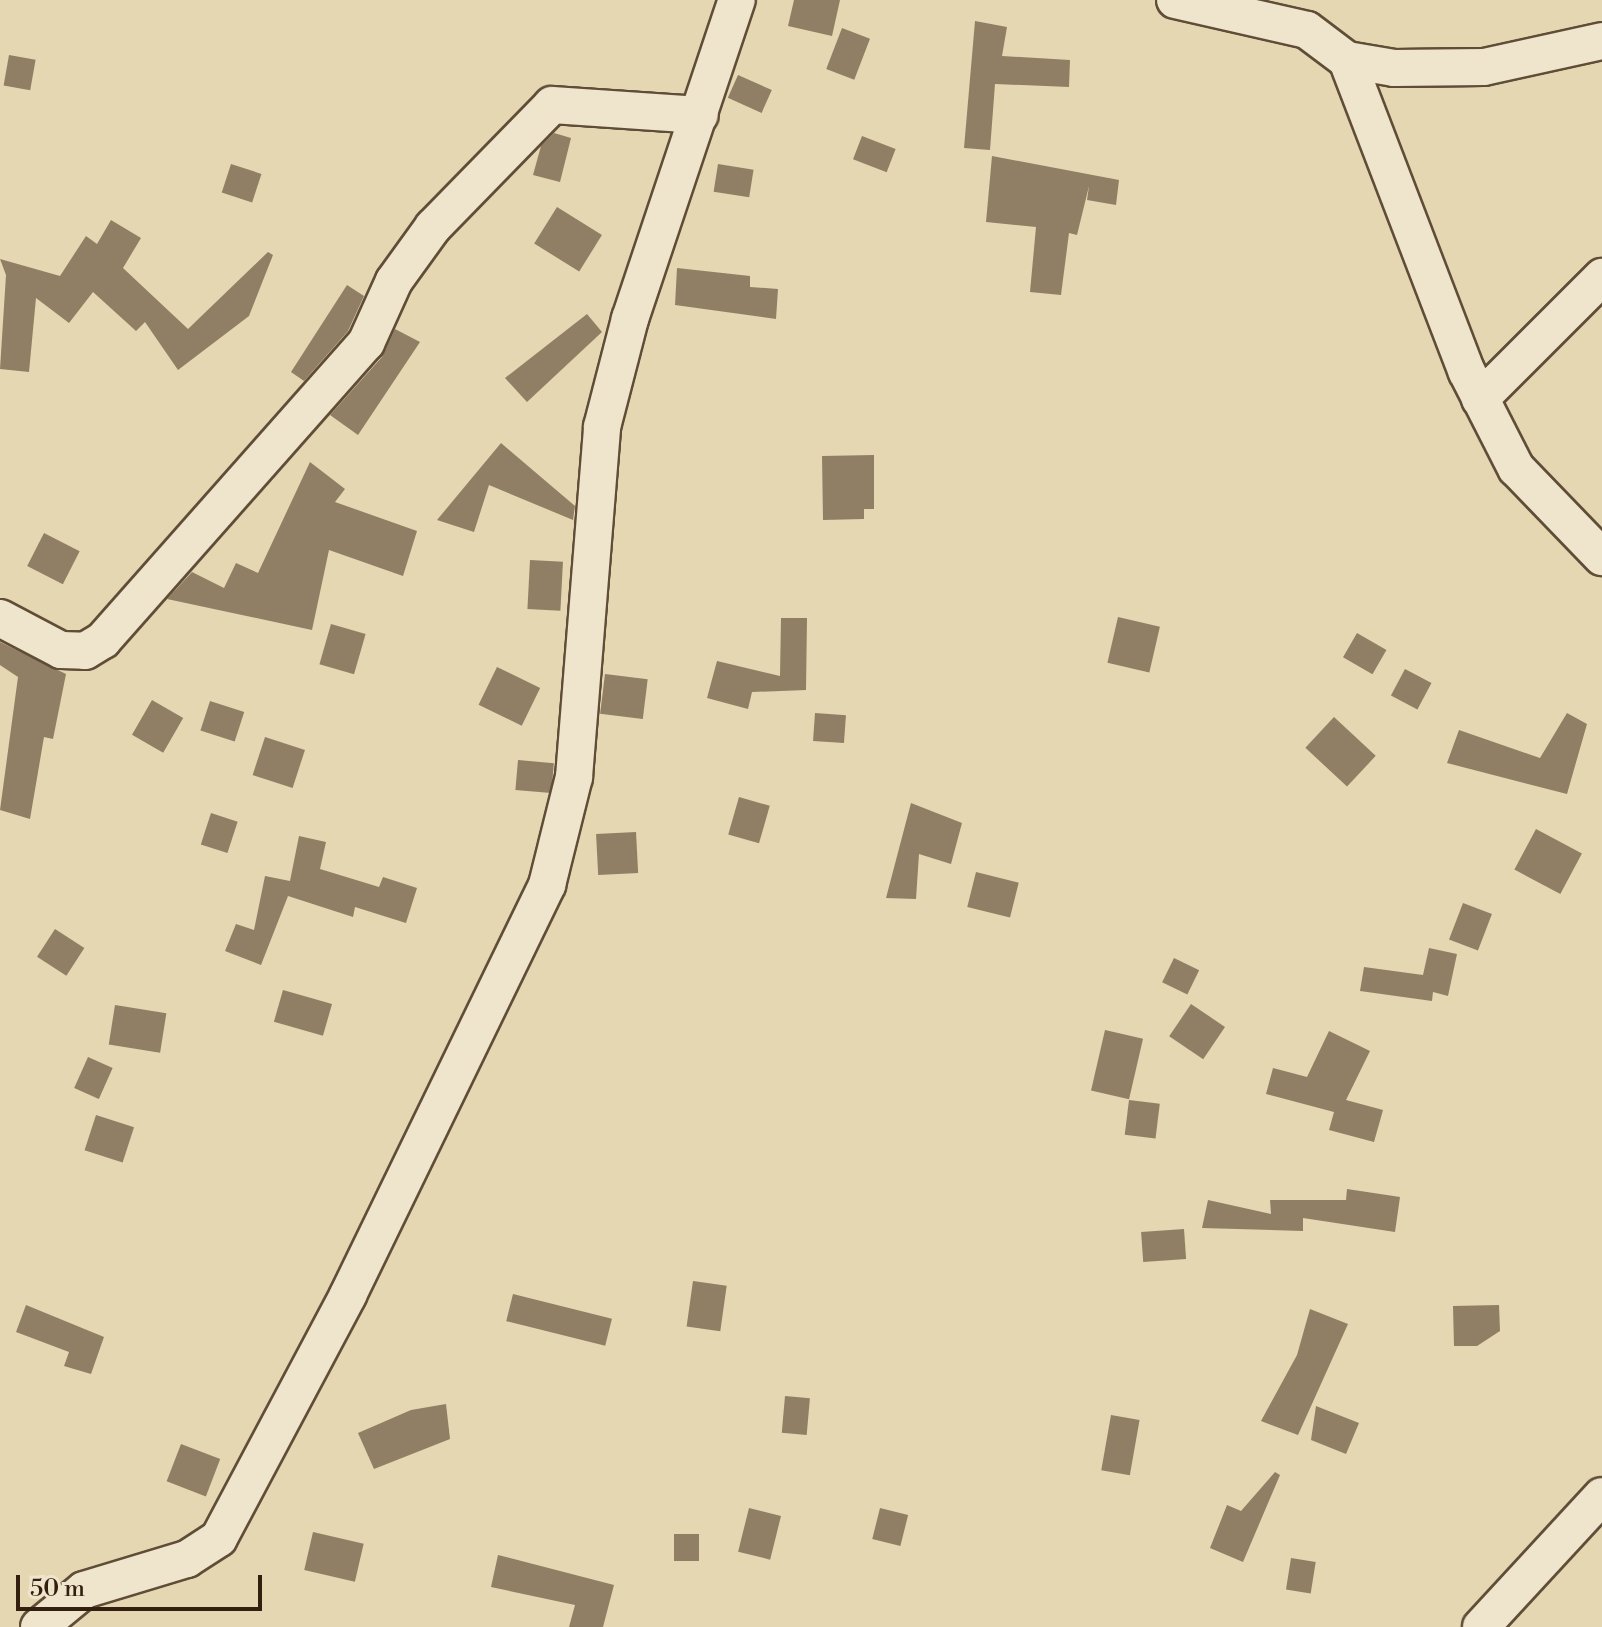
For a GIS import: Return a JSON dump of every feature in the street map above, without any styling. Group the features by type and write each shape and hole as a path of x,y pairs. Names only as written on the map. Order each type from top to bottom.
{"street":[{"path":"39,1627 84,1590 187,1559 219,1538 348,1295 547,885 574,777 602,427 737,0"},
{"path":"1175,0 1313,15 1347,60 1480,399 1516,468 1602,557"},
{"path":"1347,60 1484,67 1602,41"},
{"path":"0,618 61,650 85,651 103,640 366,343 394,281 433,227 552,105 700,115"},
{"path":"1480,399 1602,277"},
{"path":"1481,1627 1602,1496"}],"building":[{"path":"794,0 840,0 832,36 788,26"},
{"path":"975,21 1007,27 1002,56 1070,60 1069,87 995,84 990,150 964,148"},
{"path":"842,28 870,39 854,80 826,69"},
{"path":"9,55 36,60 30,90 4,86"},
{"path":"738,75 772,90 762,113 728,98"},
{"path":"554,133 571,138 560,182 533,175 541,146"},
{"path":"862,136 896,149 887,172 853,159"},
{"path":"992,156 1119,180 1116,205 1087,200 1089,186 1077,235 1069,233 1061,295 1030,292 1036,227 986,222"},
{"path":"231,164 261,174 252,202 222,193"},
{"path":"718,164 754,170 749,197 714,192"},
{"path":"557,207 602,235 579,272 534,243"},
{"path":"111,220 141,238 123,268 188,329 268,252 273,255 249,316 178,370 145,322 136,331 93,292 69,323 36,298 29,372 0,369 6,275 0,259 60,276 86,236 97,244"},
{"path":"677,268 750,276 750,287 778,289 776,319 675,305"},
{"path":"347,285 364,296 348,331 304,381 291,372"},
{"path":"587,314 602,332 527,402 505,378"},
{"path":"395,329 420,342 358,435 330,415 382,357"},
{"path":"501,443 575,506 573,520 489,485 474,532 437,520"},
{"path":"874,455 874,509 864,509 864,519 823,520 822,456"},
{"path":"310,462 345,489 335,502 417,531 403,576 329,550 312,630 167,599 192,572 224,588 236,563 258,573"},
{"path":"44,533 80,551 63,584 27,566"},
{"path":"530,560 563,562 560,611 527,609"},
{"path":"1118,617 1160,627 1149,672 1107,663"},
{"path":"781,618 807,618 806,690 752,692 748,709 707,698 717,661 780,676"},
{"path":"331,624 366,634 354,674 319,664"},
{"path":"1357,633 1386,650 1372,674 1343,657"},
{"path":"0,642 66,674 53,739 44,737 30,819 0,810 18,677 0,665"},
{"path":"497,667 540,688 522,726 479,705"},
{"path":"1405,669 1431,683 1417,710 1391,695"},
{"path":"605,674 648,679 643,719 600,714"},
{"path":"152,700 183,718 163,753 132,735"},
{"path":"210,701 244,712 235,742 200,730"},
{"path":"815,713 846,715 844,743 813,741"},
{"path":"1567,713 1587,724 1567,794 1447,763 1459,730 1540,758"},
{"path":"1334,717 1376,756 1347,787 1305,748"},
{"path":"265,737 305,750 293,788 253,775"},
{"path":"518,760 554,763 551,793 515,790"},
{"path":"739,797 770,806 759,843 728,834"},
{"path":"911,803 962,823 951,864 919,854 916,899 886,898"},
{"path":"211,813 238,822 227,853 201,844"},
{"path":"1536,829 1582,853 1560,894 1514,870"},
{"path":"636,832 638,873 598,875 596,834"},
{"path":"299,836 326,842 320,869 379,887 383,877 417,888 406,923 355,907 353,917 288,896 261,965 225,951 236,924 254,930 265,876 290,881"},
{"path":"976,872 1019,883 1010,918 967,907"},
{"path":"1463,903 1492,914 1478,951 1449,939"},
{"path":"55,929 84,948 66,976 37,957"},
{"path":"1429,948 1457,954 1448,996 1433,992 1432,1001 1360,991 1364,967 1423,975"},
{"path":"1174,958 1199,970 1187,995 1162,982"},
{"path":"283,990 332,1004 323,1036 274,1022"},
{"path":"1191,1004 1225,1027 1203,1059 1169,1036"},
{"path":"115,1005 166,1013 160,1053 109,1045"},
{"path":"1105,1030 1143,1039 1129,1099 1091,1090"},
{"path":"1329,1031 1370,1051 1346,1100 1383,1110 1374,1142 1329,1130 1334,1112 1266,1094 1273,1068 1307,1077"},
{"path":"88,1057 113,1068 99,1099 74,1088"},
{"path":"1129,1100 1160,1104 1156,1139 1125,1135"},
{"path":"96,1115 134,1127 123,1163 85,1150"},
{"path":"1347,1189 1400,1197 1395,1232 1303,1218 1303,1231 1202,1228 1208,1200 1271,1214 1270,1200 1346,1200"},
{"path":"1184,1229 1186,1259 1143,1262 1141,1232"},
{"path":"693,1281 727,1286 720,1331 687,1327"},
{"path":"513,1294 612,1319 605,1346 506,1321"},
{"path":"26,1305 104,1337 91,1374 64,1366 69,1352 16,1332"},
{"path":"1499,1305 1500,1331 1477,1346 1454,1346 1453,1306"},
{"path":"1310,1309 1348,1324 1298,1435 1261,1421 1297,1355"},
{"path":"785,1396 810,1398 807,1435 782,1433"},
{"path":"446,1404 450,1439 374,1469 358,1433 411,1410"},
{"path":"1316,1406 1359,1423 1346,1454 1311,1440"},
{"path":"1111,1415 1140,1420 1130,1475 1101,1470"},
{"path":"181,1444 220,1459 206,1496 167,1481"},
{"path":"1275,1472 1280,1475 1243,1562 1210,1548 1227,1505 1241,1511"},
{"path":"749,1508 781,1516 770,1560 738,1552"},
{"path":"880,1508 908,1515 900,1546 872,1539"},
{"path":"313,1532 364,1544 355,1582 304,1570"},
{"path":"674,1534 699,1534 699,1561 674,1561"},
{"path":"498,1555 614,1585 603,1627 569,1627 575,1605 491,1587"},
{"path":"1291,1558 1316,1562 1311,1594 1286,1590"}]}
